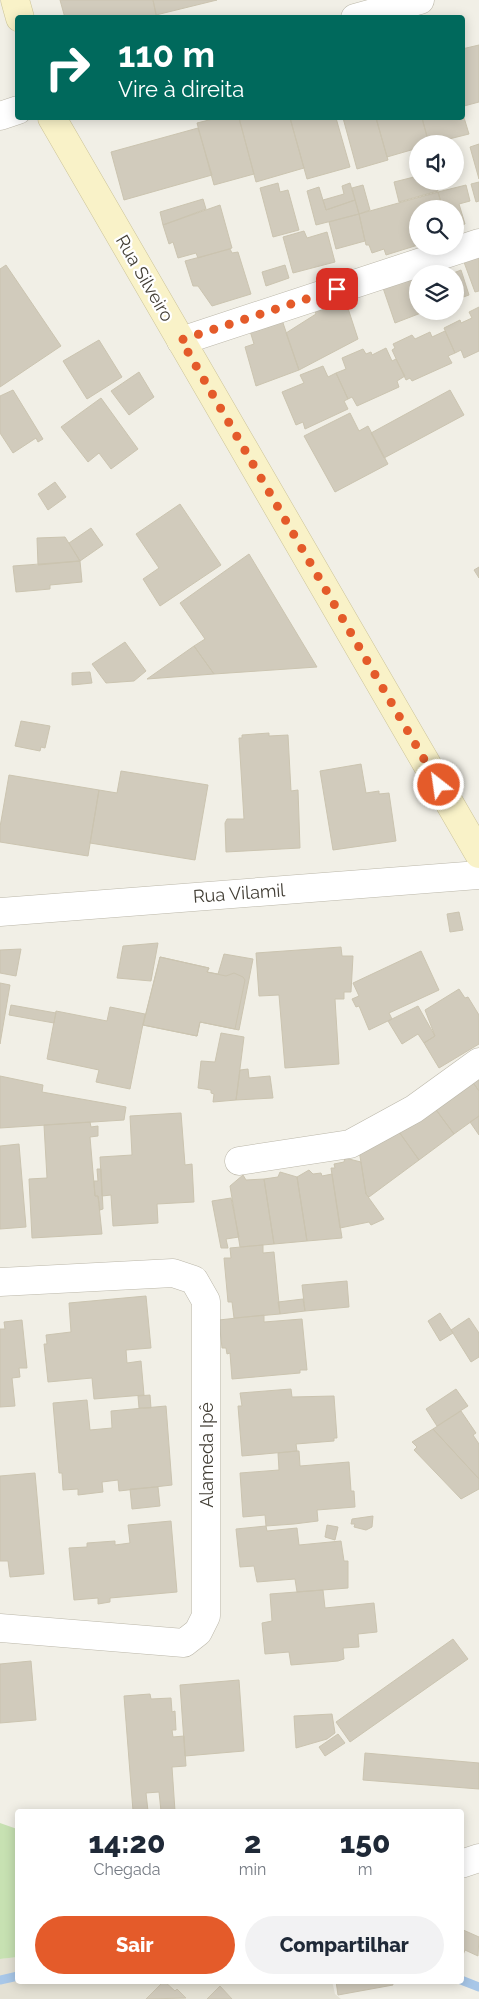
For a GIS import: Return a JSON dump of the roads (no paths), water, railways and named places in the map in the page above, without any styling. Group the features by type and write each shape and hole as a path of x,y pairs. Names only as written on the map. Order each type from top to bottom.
{"street":[{"path":"15,0 19,15"},
{"path":"366,15 420,0"},
{"path":"0,116 15,111"},
{"name":"Rua Silveiro","path":"53,120 479,854"},
{"path":"181,340 479,243"},
{"name":"Rua Vilamil","path":"0,912 479,875"},
{"path":"240,1161 350,1144 401,1117 479,1062"},
{"name":"Alameda Ipê","path":"0,1282 173,1273 194,1280 206,1301 206,1616 198,1632 184,1643 0,1628"},
{"path":"464,1863 479,1858"}],"waterway":[{"path":"0,1980 15,1977"},
{"path":"464,1981 479,1987"}]}
